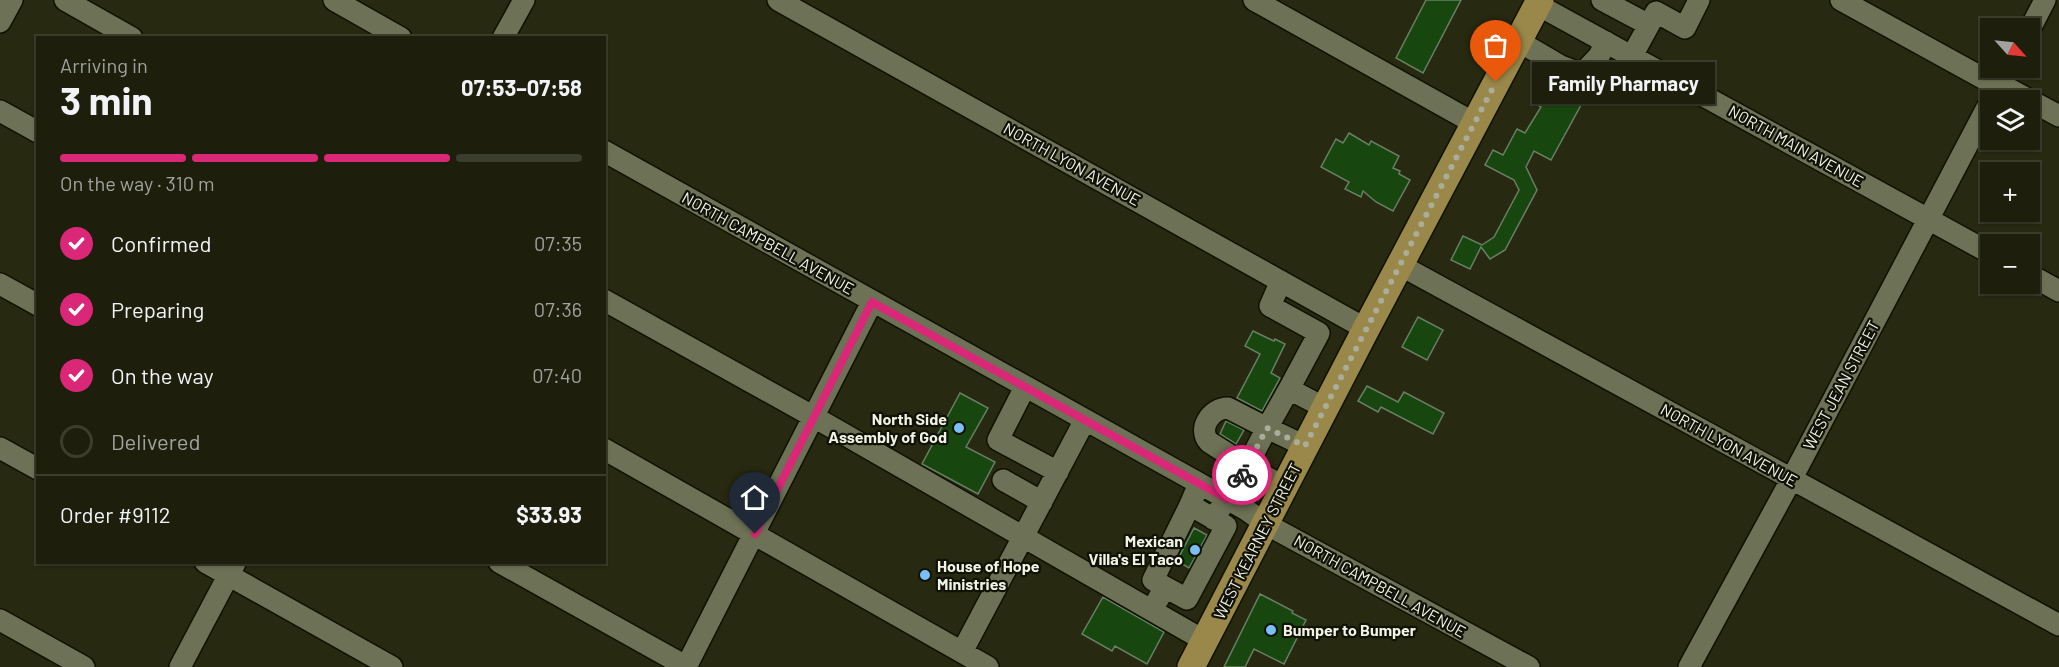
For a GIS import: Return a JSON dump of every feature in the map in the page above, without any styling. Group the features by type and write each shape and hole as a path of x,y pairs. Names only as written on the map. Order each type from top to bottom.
{"main road":[{"name":"WEST KEARNEY STREET","path":"1191,667 1539,2"}],"street":[{"path":"0,22 12,0"},
{"path":"65,0 128,36"},
{"path":"334,0 398,36"},
{"path":"504,36 524,0"},
{"name":"NORTH LYON AVENUE","path":"778,0 1366,329"},
{"path":"1254,0 1474,123"},
{"path":"1602,0 1630,7 1649,25"},
{"path":"1632,56 1656,12 1685,28 1699,0"},
{"path":"1841,0 1998,88 2059,117"},
{"path":"2036,18 2045,0"},
{"name":"NORTH MAIN AVENUE","path":"1539,2 1606,42 1980,248"},
{"path":"1518,41 1560,66 1582,74 1599,56 1606,42"},
{"name":"WEST JEAN STREET","path":"1689,667 1791,480 1998,88"},
{"path":"0,111 36,131"},
{"name":"NORTH CAMPBELL AVENUE","path":"606,152 1227,499 1266,524 1529,667"},
{"name":"NORTH LYON AVENUE","path":"1400,265 2059,625"},
{"path":"1199,484 1153,580 1187,599 1208,561 1227,499 1319,333 1270,306 1281,281"},
{"path":"2040,281 2059,291"},
{"path":"0,284 36,304"},
{"path":"606,301 814,417 1205,641"},
{"path":"503,564 686,667 872,302"},
{"path":"1025,387 998,440 1058,472"},
{"path":"1289,389 1325,408"},
{"path":"1284,487 1209,442 1204,436 1203,429 1212,415 1221,408 1227,408 1305,446"},
{"path":"962,652 1085,420"},
{"path":"0,448 36,468"},
{"path":"606,450 988,667"},
{"path":"1003,480 1042,502"},
{"path":"1190,506 1251,552"},
{"path":"1208,561 1238,577"},
{"path":"213,564 232,569 392,667"},
{"path":"180,667 232,569"},
{"path":"1152,610 1165,587"},
{"path":"0,620 84,667"}],"building":[{"path":"1426,0 1461,0 1423,73 1396,58"},
{"path":"1546,82 1577,99 1575,102 1581,105 1551,160 1534,151 1526,167 1537,190 1505,250 1490,259 1481,247 1470,269 1451,260 1463,236 1482,245 1494,237 1519,190 1514,180 1485,165 1493,150 1503,155 1517,129 1525,133 1541,107 1534,103"},
{"path":"1349,133 1369,145 1371,141 1399,156 1393,168 1410,180 1393,211 1376,202 1363,191 1361,197 1345,189 1349,182 1321,167 1336,139 1343,143"},
{"path":"1418,317 1443,330 1427,360 1402,347"},
{"path":"1253,331 1285,344 1271,373 1280,378 1262,411 1237,398 1260,354 1245,346"},
{"path":"1367,386 1398,402 1404,392 1444,413 1433,434 1381,407 1378,412 1358,401"},
{"name":"North Side Assembly of God","path":"960,393 988,408 966,447 995,462 978,494 922,464"},
{"path":"1226,421 1244,430 1236,444 1220,434"},
{"name":"Mexican Villa's El Taco","path":"1194,528 1207,535 1189,568 1177,561"},
{"name":"Bumper to Bumper","path":"1260,594 1306,620 1284,664 1254,649 1245,667 1224,667"},
{"path":"1103,597 1164,632 1147,664 1115,646 1112,651 1082,634"}],"way so far":[{"path":"1242,475 1267,428 1305,446 1496,82"}],"place":[{"name":"Family Pharmacy","path":"1496,82"},
{"name":"North Side Assembly of God","path":"959,428"},
{"name":"Mexican Villa's El Taco","path":"1195,550"},
{"name":"House of Hope Ministries","path":"925,575"},
{"name":"Bumper to Bumper","path":"1271,630"}],"route":[{"path":"755,534 872,302 1227,499 1242,475"}]}
